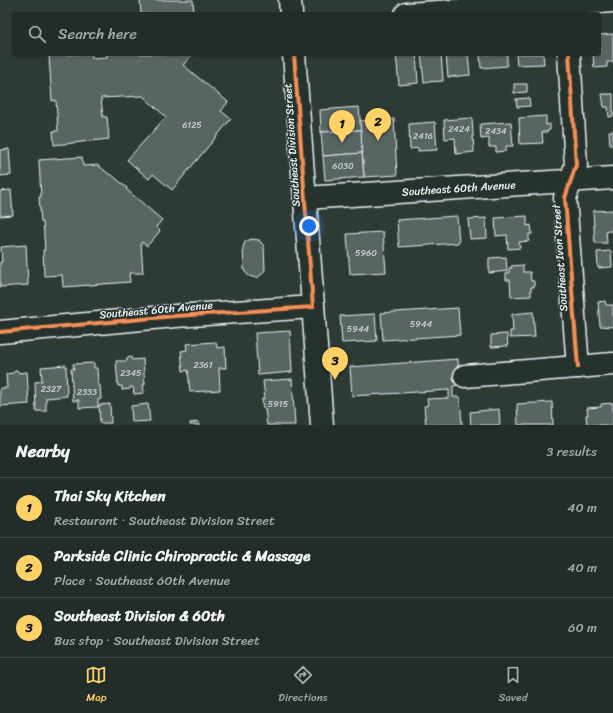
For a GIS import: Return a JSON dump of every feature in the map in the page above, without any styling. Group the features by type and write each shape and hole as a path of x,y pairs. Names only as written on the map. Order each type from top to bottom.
{"street":[{"path":"290,0 291,12"},
{"path":"446,12 566,6 613,1"},
{"name":"Southeast Division Street","path":"294,56 322,425"},
{"name":"Southeast Ivon Street","path":"569,56 576,166 565,198 578,367"},
{"name":"Southeast 60th Avenue","path":"305,198 613,178"},
{"name":"Southeast 60th Avenue","path":"0,332 175,316 313,307"},
{"path":"465,376 613,364"}],"building":[{"path":"140,0 193,0 194,12 141,12"},
{"path":"613,34 613,62 607,62 607,67 594,68 593,56 601,56 601,35"},
{"path":"49,56 92,56 92,58 107,56 191,56 183,65 228,102 221,111 231,119 172,190 153,174 149,179 127,160 166,117 143,96 101,98 103,117 107,117 109,139 54,145 53,131 58,131 56,100 52,101"},
{"path":"396,56 416,56 418,83 399,85"},
{"path":"421,56 441,56 443,81 424,82"},
{"path":"446,56 468,56 470,75 448,77"},
{"path":"480,56 507,56 507,66 481,68"},
{"path":"516,56 543,56 544,64 517,65"},
{"path":"514,84 527,84 527,92 514,93"},
{"path":"602,94 613,94 613,116 609,117 608,107 604,107"},
{"path":"529,98 530,106 517,107 516,99"},
{"path":"359,107 361,130 321,132 320,110"},
{"path":"546,116 546,125 550,124 550,130 547,132 542,132 543,143 520,144 519,118"},
{"path":"472,118 474,152 456,154 455,138 445,139 444,120"},
{"path":"394,119 397,175 364,177 360,121"},
{"path":"435,122 437,150 418,151 418,148 410,149 409,124"},
{"path":"511,122 513,146 506,146 506,151 496,152 496,147 489,147 489,138 481,139 480,124"},
{"path":"361,130 362,153 323,156 321,132"},
{"path":"609,131 613,131 613,145 610,145"},
{"path":"9,149 11,175 0,176 0,150"},
{"path":"362,153 364,177 325,180 323,156"},
{"path":"82,157 83,166 98,165 110,175 111,174 162,220 156,227 160,231 147,246 142,242 141,243 143,273 129,273 130,282 63,287 62,275 44,276 43,250 45,250 39,197 41,197 39,160"},
{"path":"11,190 13,215 0,216 0,191"},
{"path":"613,210 613,231 606,231 607,243 595,243 593,211"},
{"path":"457,216 459,243 399,247 397,220"},
{"path":"527,216 527,226 531,225 532,234 529,234 529,241 519,242 520,248 508,249 507,235 496,236 495,218"},
{"path":"486,218 487,238 470,239 468,219"},
{"path":"383,232 386,272 350,274 347,234"},
{"path":"251,239 259,240 264,246 265,270 257,278 249,276 244,269 243,247 245,242"},
{"path":"26,245 28,285 0,287 0,262 2,262 1,247"},
{"path":"611,251 612,267 598,268 597,252"},
{"path":"506,257 507,271 489,273 489,258"},
{"path":"523,265 523,272 530,272 531,281 534,281 534,287 531,287 531,296 511,297 510,280 506,280 506,273 509,273 509,268 512,268 511,266"},
{"path":"605,301 606,305 613,305 613,327 600,326 598,302"},
{"path":"458,308 460,335 383,340 381,313"},
{"path":"533,312 535,337 510,338 510,331 513,331 512,314"},
{"path":"375,314 377,341 342,343 340,316"},
{"path":"290,331 292,372 258,375 255,333"},
{"path":"507,334 508,346 491,347 491,335"},
{"path":"216,342 217,348 225,347 226,368 219,368 220,390 190,392 188,370 183,371 181,351 187,350 186,344"},
{"path":"131,357 132,360 143,359 145,385 143,385 144,393 134,394 133,387 122,390 122,386 118,386 116,361 127,361 127,358"},
{"path":"458,359 459,385 453,386 453,397 460,397 462,425 426,425 424,406 428,405 427,399 449,398 449,390 352,396 350,367"},
{"path":"94,363 94,368 97,368 101,399 98,400 98,407 79,408 79,400 73,401 71,369 74,369 73,364"},
{"path":"66,365 67,396 46,398 46,411 36,411 35,382 42,381 41,367"},
{"path":"17,370 19,373 27,372 29,404 0,406 0,388 7,388 6,374 13,373"},
{"path":"292,379 295,425 267,425 265,408 263,409 262,399 265,398 263,381"},
{"path":"552,402 553,425 518,425 517,404"},
{"path":"613,403 613,425 587,425 587,408 601,407 601,404"},
{"path":"110,404 111,423 100,423 99,405"},
{"path":"148,404 150,421 132,422 131,406"},
{"path":"499,409 500,425 471,425 470,412"},
{"path":"199,422 200,425 190,425 190,423"}],"cycle path":[{"path":"0,332 175,316 313,307 294,56"},
{"path":"569,56 576,165 565,198 578,367"}],"place":[{"name":"Parkside Clinic Chiropractic & Massage","path":"378,141"},
{"name":"Thai Sky Kitchen","path":"342,143"},
{"name":"Southeast Division & 60th","path":"335,380"}]}
